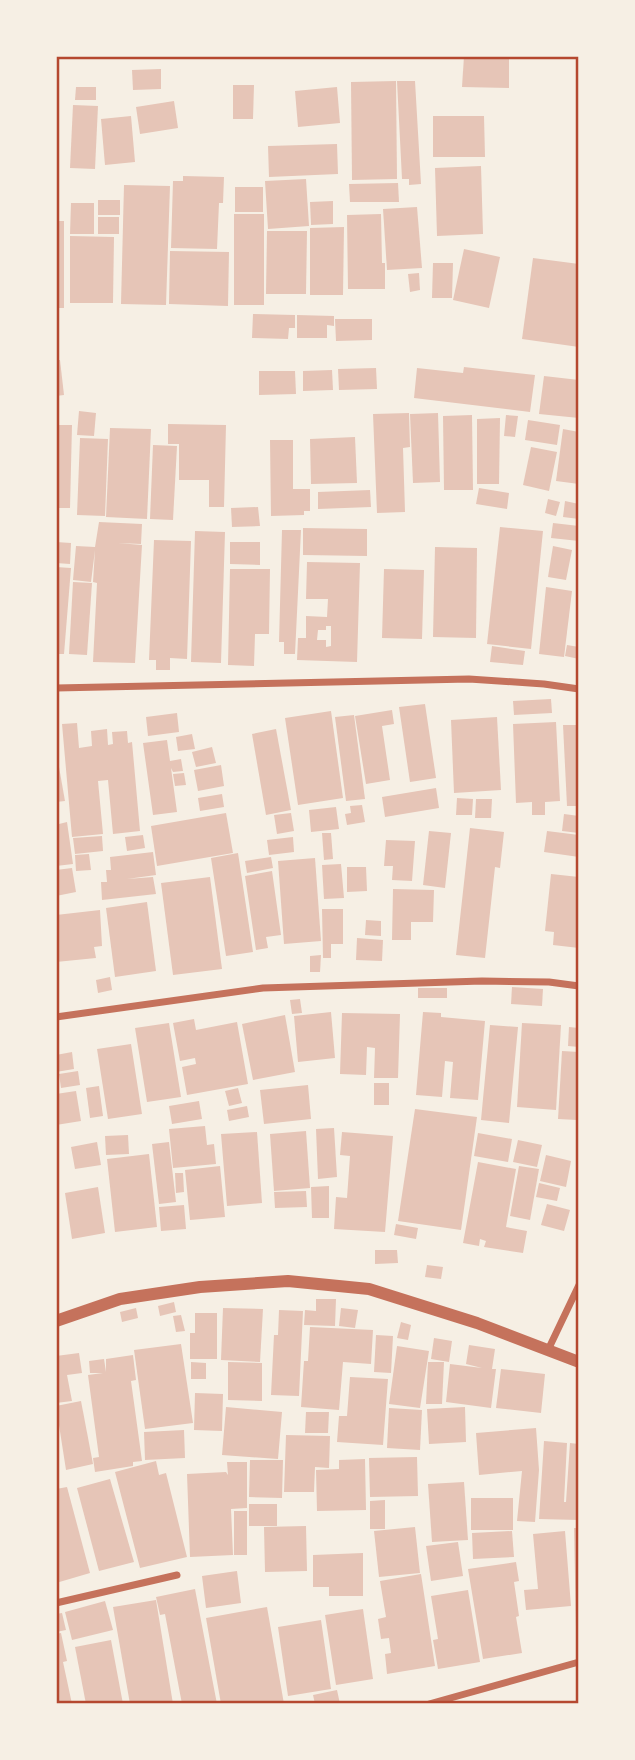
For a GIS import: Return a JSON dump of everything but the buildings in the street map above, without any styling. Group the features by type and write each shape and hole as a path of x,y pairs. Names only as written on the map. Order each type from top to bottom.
{"street":[{"path":"56,688 470,679 579,689"},
{"path":"56,1017 263,988 482,981 549,982 579,986"},
{"path":"56,1321 120,1299 200,1287 288,1281 369,1289 477,1323 579,1362"},
{"path":"548,1350 579,1284"},
{"path":"56,1603 177,1575"},
{"path":"429,1704 579,1662"}]}
